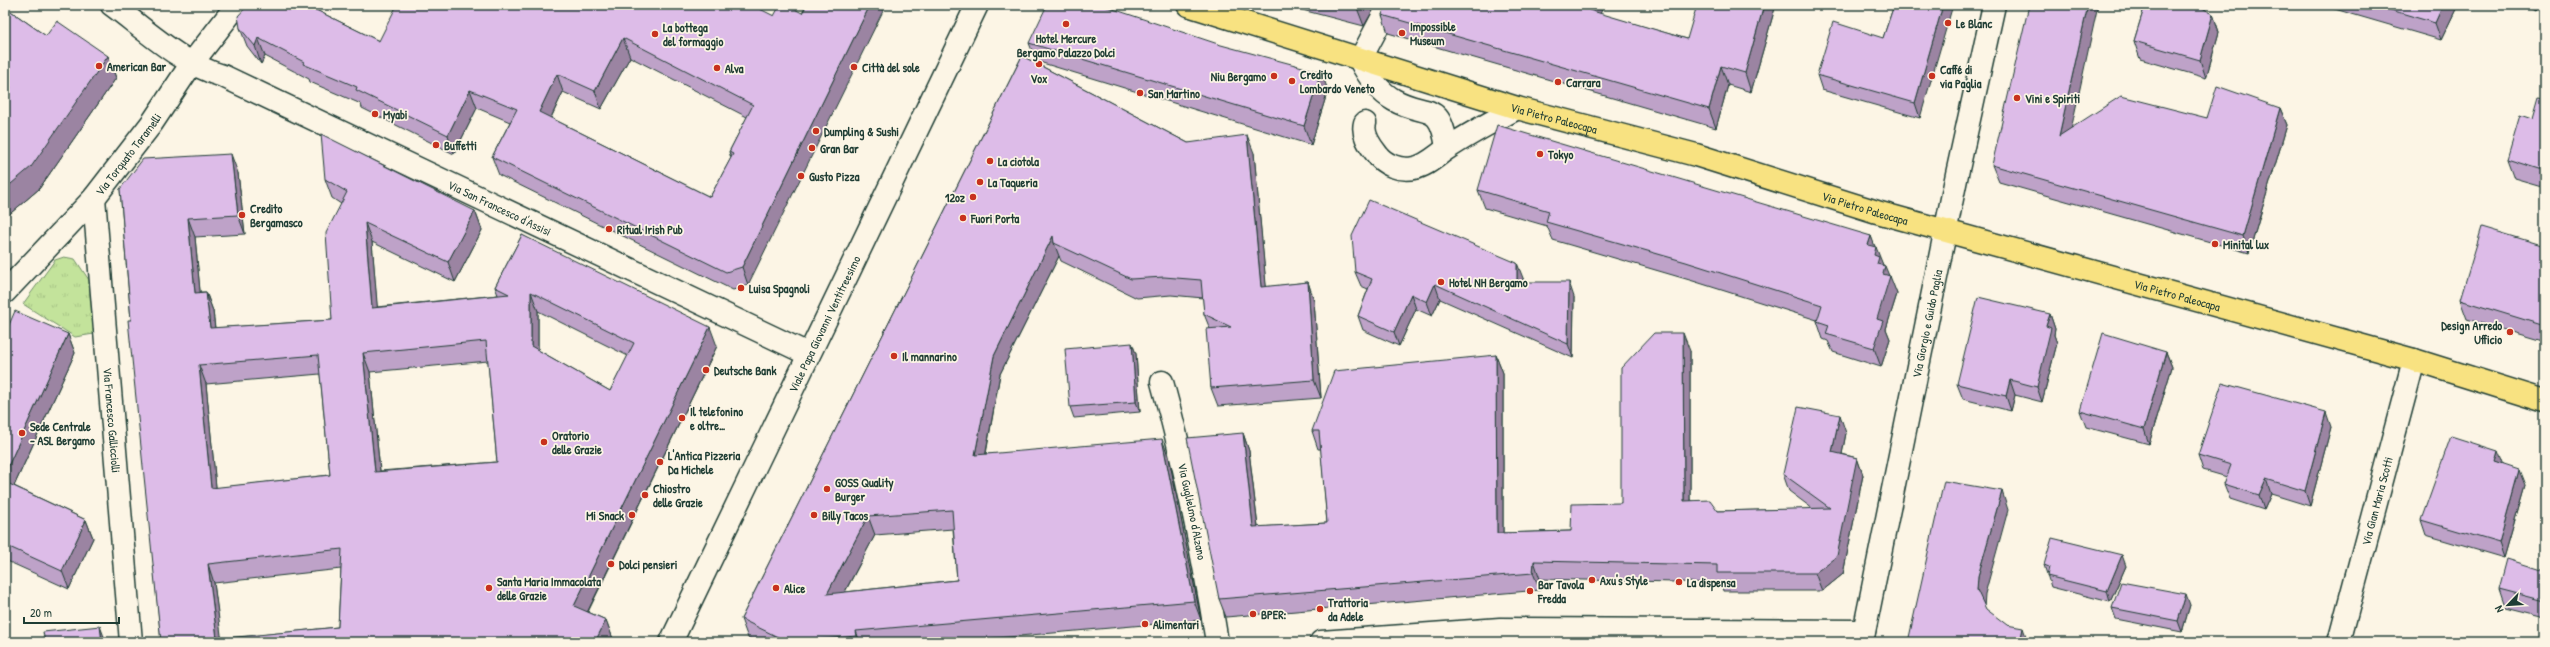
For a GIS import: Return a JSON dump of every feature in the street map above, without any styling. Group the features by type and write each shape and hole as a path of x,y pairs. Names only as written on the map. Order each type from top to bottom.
{"main road":[{"name":"Via Pietro Paleocapa","path":"1188,5 1517,108 1696,156 1869,210 2414,360 2545,401"}],"street":[{"name":"Via San Francesco d'Assisi","path":"112,5 192,63 223,76 808,354"},
{"name":"Via Torquato Taramelli","path":"5,292 94,198 152,123 192,63 237,5"},
{"name":"Viale Papa Giovanni Ventitreesimo","path":"671,642 808,354 977,5"},
{"path":"1389,5 1360,60 1376,86 1394,100 1437,116 1444,127 1447,148"},
{"name":"Via Giorgio e Guido Paglia","path":"1863,636 1945,231 1994,5"},
{"path":"1365,123 1364,130 1371,147 1378,156 1395,167 1414,168 1424,165 1447,148 1517,108"},
{"name":"Via Francesco Gallicciolli","path":"94,198 131,642"},
{"name":"Via Gian Maria Scotti","path":"2339,642 2414,360"},
{"name":"Via Guglielmo d'Alzano","path":"1162,382 1180,445 1206,572 1217,642"},
{"path":"1321,642 1498,635 1863,636"}],"green space":[{"path":"64,257 75,259 89,280 94,334 75,337 23,304 55,260"}],"building":[{"path":"248,5 313,5 312,8 379,41 397,5 752,5 774,16 780,5 787,5 802,13 807,5 870,5 742,267 726,272 492,157 517,109 470,90 448,135 356,90 357,87 303,64 304,62 258,38 255,46 240,28 238,16","holes":["623,38 753,105 729,152 733,154 710,197 539,112 557,74 595,91"]},
{"path":"1047,5 1101,5 1221,45 1321,72 1304,126 1029,43"},
{"path":"1345,5 1359,5 1357,8"},
{"path":"1386,5 1591,5 1589,10 1687,39 1697,5 1764,5 1745,73 1721,66 1709,109 1382,15"},
{"path":"1894,5 1943,5 1915,103 1817,75 1833,22 1883,38"},
{"path":"2029,5 2088,5 2059,136 2121,96 2207,118 2217,86 2280,108 2243,236 1992,165"},
{"path":"2145,5 2197,5 2213,14 2200,60 2134,41"},
{"path":"2374,5 2443,5 2435,23"},
{"path":"5,7 46,36 57,21 108,56 31,167 5,189 5,95 11,87 5,83"},
{"path":"1022,56 1188,143 1247,135 1261,287 1308,282 1314,380 1211,388 1206,329 1231,327 1204,314 1201,280 1164,277 1131,279 1054,243 1053,236 994,356 975,455 1162,439 1194,601 856,631 857,636 788,642 741,619","holes":["952,510 957,580 827,594 868,516"]},
{"path":"2538,98 2545,100 2545,171 2507,159 2520,115 2532,119"},
{"path":"1497,125 1871,236 1868,245 1876,247 1874,255 1879,257 1877,264 1885,266 1883,274 1890,276 1877,319 1883,321 1874,348 1826,334 1829,325 1817,321 1822,305 1686,262 1546,222 1549,211 1478,190"},
{"path":"321,134 475,211 448,262 365,223 372,308 509,294 495,287 522,235 710,327 574,606 606,620 595,642 565,642 560,639 558,642 161,642 128,320 131,320 120,189 143,159 231,154 238,215 188,218 195,293 206,292 210,328 332,320 326,233 347,192 325,179","holes":["531,292 634,343 610,391 531,346","486,341 497,462 375,472 363,353","318,355 330,475 211,488 199,365","342,549 338,627 217,639 208,564"]},
{"name":"Hotel NH Bergamo","path":"1369,200 1517,263 1517,282 1569,282 1568,344 1435,284 1427,302 1411,294 1394,332 1358,316 1372,279 1355,272 1352,236"},
{"path":"2482,227 2545,246 2545,326 2460,300"},
{"path":"1978,297 2050,314 2046,326 2051,328 2037,387 2010,380 2006,396 1957,384"},
{"path":"15,311 68,334 5,473 5,334"},
{"path":"1654,333 1683,333 1684,501 1710,500 1718,511 1830,508 1783,474 1798,407 1840,415 1832,452 1857,458 1837,556 1815,573 1717,573 1717,565 1534,561 1533,573 1219,599 1187,438 1243,433 1253,527 1327,523 1319,431 1312,431 1334,371 1496,355 1497,533 1571,531 1572,504 1621,503 1621,368"},
{"path":"2103,333 2166,352 2144,429 2080,411"},
{"path":"1132,343 1136,402 1070,407 1065,349"},
{"path":"2222,383 2326,412 2305,491 2266,479 2259,495 2224,484 2231,465 2198,455"},
{"path":"2451,436 2498,451 2495,462 2519,470 2499,543 2421,520"},
{"path":"1944,481 2002,491 1978,576 1977,590 1986,609 2007,625 2023,628 2020,642 1908,642"},
{"path":"5,482 86,520 62,571 5,545"},
{"path":"2052,538 2122,555 2107,591 2047,576 2049,567 2044,565"},
{"path":"2507,559 2545,571 2545,601 2499,589"},
{"path":"2121,582 2186,594 2178,621 2112,608"},
{"path":"100,626 102,642 45,642 43,632"}],"place":[{"name":"Le Blanc","path":"1948,23"},
{"name":"Hotel Mercure Bergamo Palazzo Dolci","path":"1066,24"},
{"name":"Impossible Museum","path":"1402,33"},
{"name":"La bottega del formaggio","path":"655,34"},
{"name":"Vox","path":"1039,64"},
{"name":"American Bar","path":"99,66"},
{"name":"Città del sole","path":"854,67"},
{"name":"Alva","path":"717,68"},
{"name":"Niu Bergamo","path":"1274,76"},
{"name":"Caffé di via Paglia","path":"1932,76"},
{"name":"Credito Lombardo Veneto","path":"1292,81"},
{"name":"Carrara","path":"1558,82"},
{"name":"San Martino","path":"1140,93"},
{"name":"Vini e Spiriti","path":"2017,98"},
{"name":"Myabi","path":"375,114"},
{"name":"Dumpling & Sushi","path":"816,131"},
{"name":"Buffetti","path":"436,145"},
{"name":"Gran Bar","path":"812,148"},
{"name":"Tokyo","path":"1540,154"},
{"name":"La ciotola","path":"990,161"},
{"name":"Gusto Pizza","path":"801,176"},
{"name":"La Taqueria","path":"980,182"},
{"name":"12oz","path":"973,197"},
{"name":"Credito Bergamasco","path":"242,215"},
{"name":"Fuori Porta","path":"963,218"},
{"name":"Ritual Irish Pub","path":"609,229"},
{"name":"Minital lux","path":"2215,244"},
{"name":"Hotel NH Bergamo","path":"1441,282"},
{"name":"Luisa Spagnoli","path":"741,288"},
{"name":"Design Arredo Ufficio","path":"2510,332"},
{"name":"Il mannarino","path":"894,356"},
{"name":"Deutsche Bank","path":"706,370"},
{"name":"Il telefonino e oltre…","path":"682,418"},
{"name":"Sede Centrale - ASL Bergamo","path":"22,433"},
{"name":"Oratorio delle Grazie","path":"544,442"},
{"name":"L'Antica Pizzeria Da Michele","path":"660,462"},
{"name":"GOSS Quality Burger","path":"827,489"},
{"name":"Chiostro delle Grazie","path":"645,495"},
{"name":"Mi Snack","path":"632,515"},
{"name":"Billy Tacos","path":"814,515"},
{"name":"Dolci pensieri","path":"611,564"},
{"name":"Axu's Style","path":"1592,580"},
{"name":"La dispensa","path":"1679,582"},
{"name":"Santa Maria Immacolata delle Grazie","path":"489,588"},
{"name":"Alice","path":"776,588"},
{"name":"Bar Tavola Fredda","path":"1530,591"},
{"name":"Trattoria da Adele","path":"1320,609"},
{"name":"BPER:","path":"1253,614"},
{"name":"Alimentari","path":"1145,624"}]}
